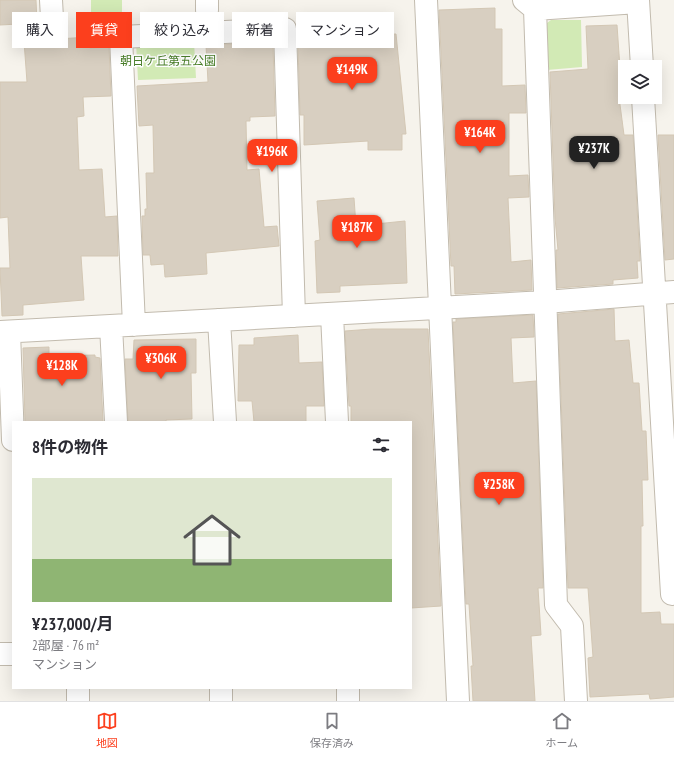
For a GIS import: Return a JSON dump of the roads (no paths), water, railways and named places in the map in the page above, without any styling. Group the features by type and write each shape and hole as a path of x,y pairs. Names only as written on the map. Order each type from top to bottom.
{"street":[{"path":"426,0 458,701"},
{"path":"576,701 572,626 556,605 545,302 530,5 638,1 642,60"},
{"path":"134,325 121,37 285,29 294,316"},
{"path":"644,104 664,292 672,594"},
{"path":"12,428 4,332 545,302 664,292"},
{"path":"332,314 337,421"},
{"path":"219,320 225,421"},
{"path":"111,326 116,421"},
{"path":"0,654 12,654"},
{"path":"78,689 78,701"},
{"path":"221,689 221,701"},
{"path":"348,689 348,701"}],"park label":[{"name":"朝日ケ丘第五公園","path":"168,60"}]}
